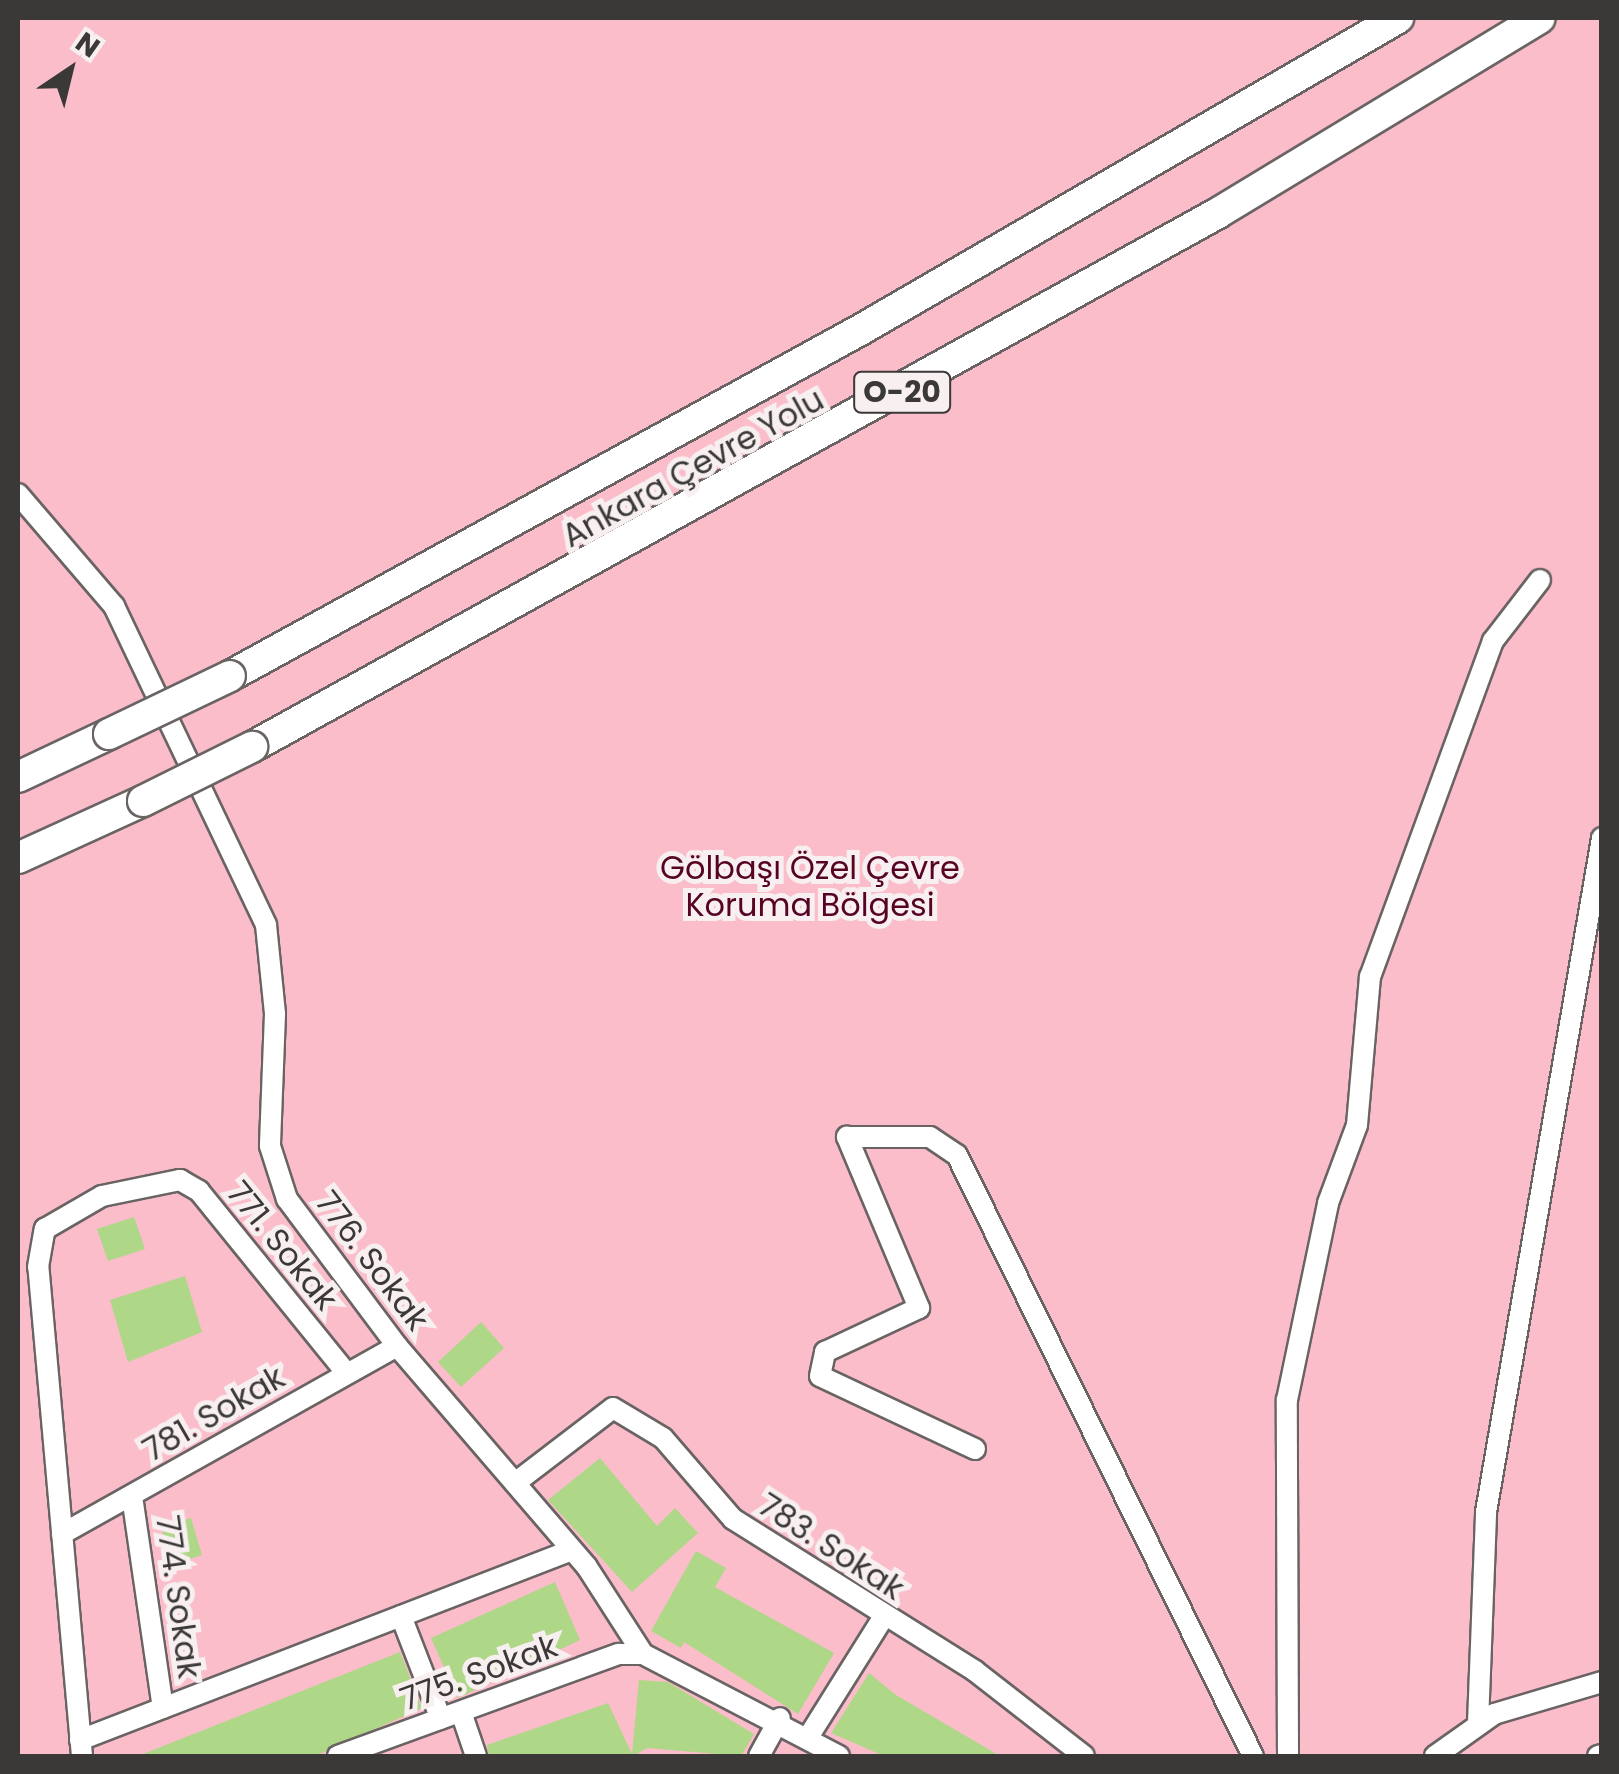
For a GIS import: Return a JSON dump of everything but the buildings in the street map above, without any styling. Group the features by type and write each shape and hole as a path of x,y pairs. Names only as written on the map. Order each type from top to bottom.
{"highway":[{"name":"Ankara Çevre Yolu","path":"18,777 230,676 862,329 1398,18"},
{"name":"Ankara Çevre Yolu","path":"18,858 252,747 1218,214 1540,18"}],"street":[{"name":"776. Sokak","path":"18,494 114,606 224,823 266,925 275,1014 270,1146 287,1199 397,1346 572,1550 643,1654"},
{"path":"1288,1756 1287,1400 1328,1204 1357,1126 1370,977 1492,641 1540,580"},
{"path":"1478,1722 1486,1512 1602,838"},
{"path":"975,1449 830,1385 818,1370 825,1352 919,1308 846,1137 930,1137 957,1154 1253,1756"},
{"name":"771. Sokak","path":"81,1748 37,1252 63,1213 156,1178 192,1186 345,1371"},
{"name":"781. Sokak","path":"62,1534 345,1371 397,1346"},
{"name":"783. Sokak","path":"514,1483 614,1408 664,1438 733,1519 883,1618 975,1671 1084,1756"},
{"name":"774. Sokak","path":"132,1496 164,1708"},
{"path":"81,1748 164,1708 572,1550"},
{"path":"401,1616 440,1719"},
{"path":"806,1739 883,1618"},
{"path":"643,1654 780,1718 806,1739 839,1756"},
{"name":"775. Sokak","path":"338,1756 643,1654"},
{"path":"1435,1756 1478,1722 1602,1682"},
{"path":"461,1712 476,1756"},
{"path":"759,1756 780,1718"}],"green space":[{"name":"Gölbaşı Özel Çevre Koruma Bölgesi","path":"18,18 1601,18 1601,1756 18,1756"}]}
